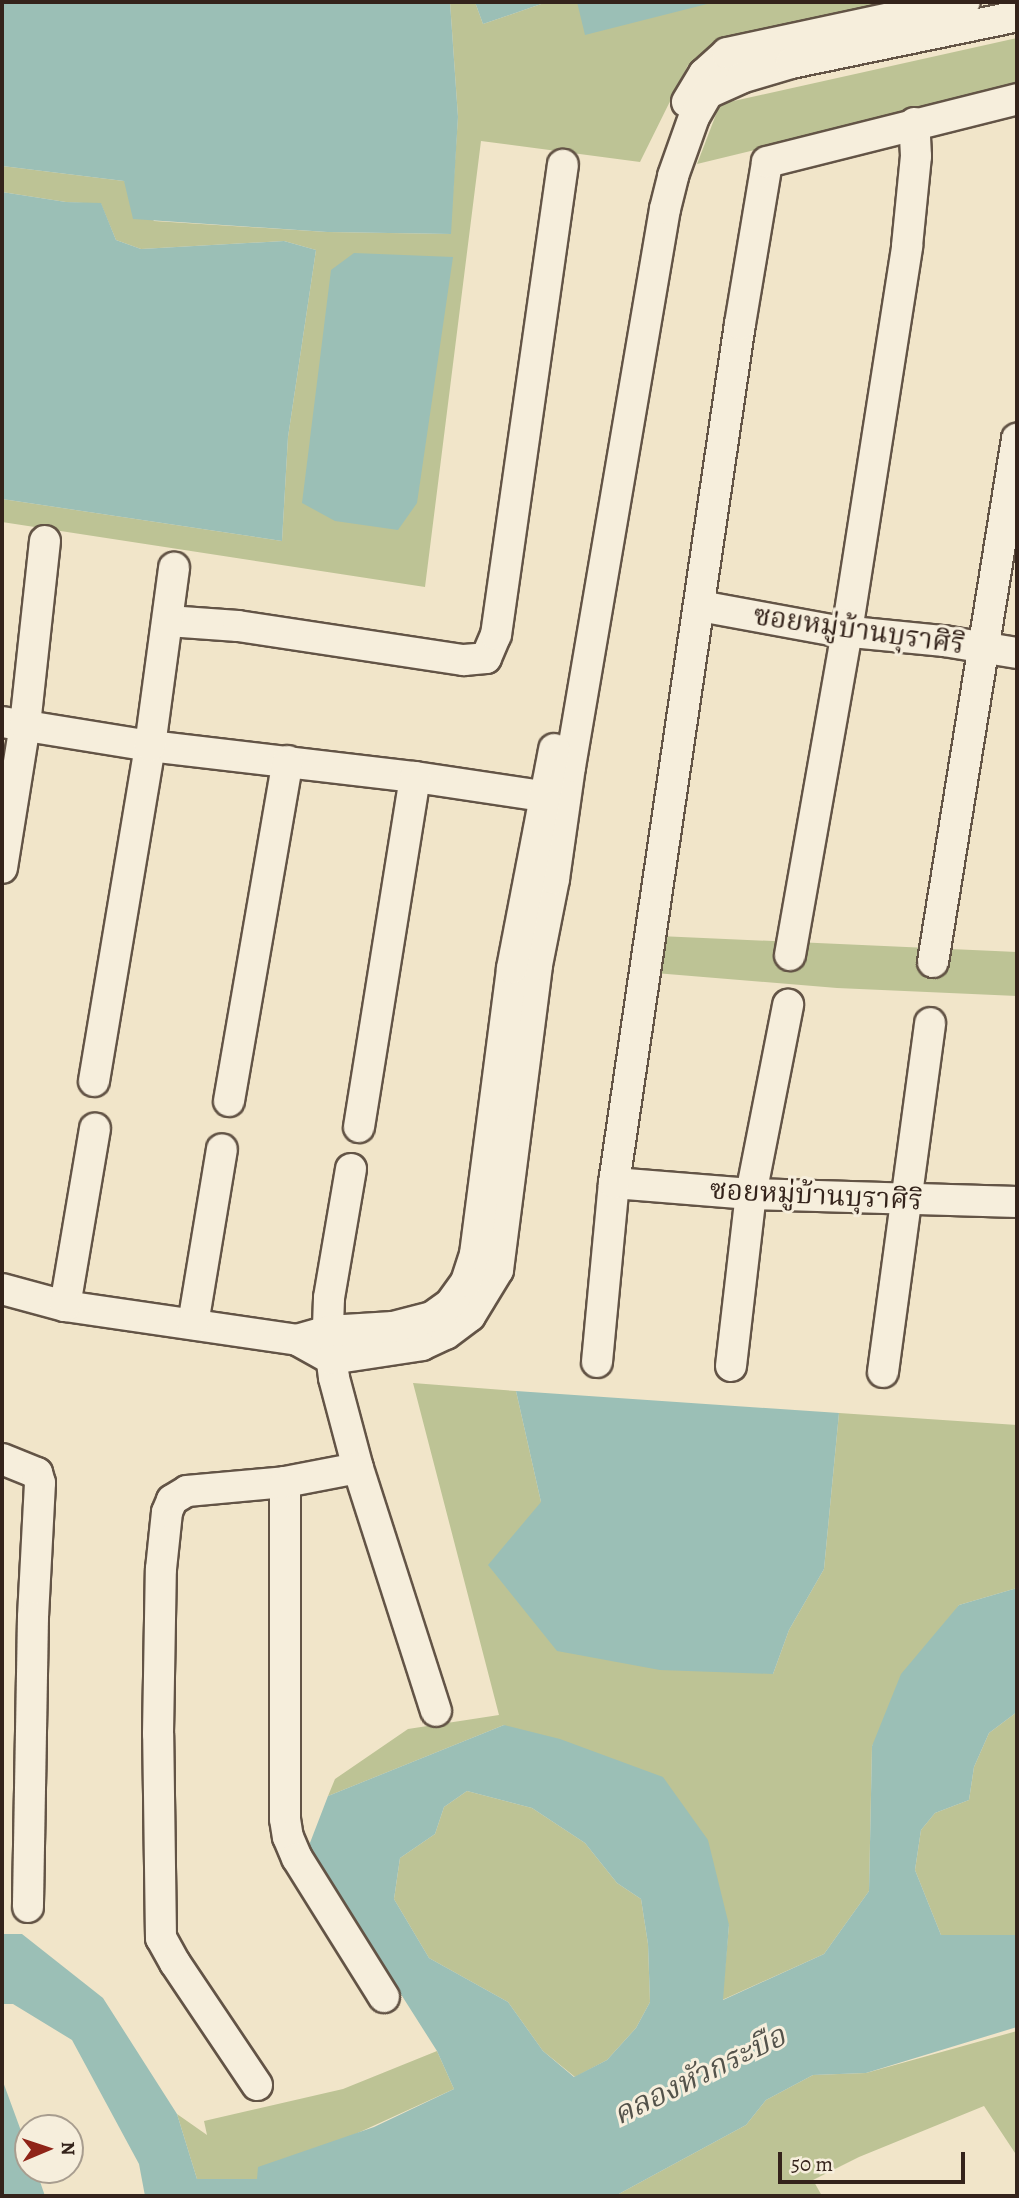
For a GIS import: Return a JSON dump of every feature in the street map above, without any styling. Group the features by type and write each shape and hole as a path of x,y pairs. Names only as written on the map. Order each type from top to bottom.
{"street":[{"path":"2,1290 65,1306 330,1345 404,1349 446,1334 470,1316 492,1284 487,1256 509,1087 537,965 555,798 601,506 660,173 684,106 704,74 727,53 965,2"},
{"path":"555,798 665,209 673,176 694,117 708,93 741,78 791,63 1017,16"},
{"path":"597,1362 614,1183 740,324 767,162 1017,99"},
{"path":"790,955 847,631 907,246 916,156 914,123"},
{"path":"168,621 238,626 464,660 486,657 496,635 563,165"},
{"path":"933,962 986,648 1017,439"},
{"path":"2,868 13,724 45,541"},
{"path":"94,1081 150,746 174,568"},
{"name":"ซอยหมู่บ้านบุราศิริ","path":"700,606 847,631 1017,653"},
{"path":"13,724 150,746 415,777 555,798"},
{"path":"229,1101 288,761"},
{"path":"359,1127 415,777"},
{"path":"731,1366 751,1194 788,1005"},
{"path":"883,1372 930,1023"},
{"path":"65,1306 95,1129"},
{"path":"193,1324 222,1149"},
{"path":"351,1169 329,1298 330,1345 358,1468 436,1711"},
{"name":"ซอยหมู่บ้านบุราศิริ","path":"614,1183 751,1194 1017,1202"},
{"path":"2,1459 37,1473 40,1483 33,1617 28,1907"},
{"path":"257,2085 175,1963 162,1938 158,1734 161,1569 167,1512 172,1500 187,1491 285,1482 358,1468"},
{"path":"285,1482 285,1819 288,1837 296,1858 384,1997"}],"green space":[{"path":"450,2 475,2 483,24 547,2 938,2 688,65 640,162 481,141 425,587 2,522 2,499 282,541 288,437 316,250 284,241 141,249 116,240 101,204 66,202 2,192 2,166 124,181 154,221 327,232 450,234 458,117"},
{"path":"1017,38 1017,86 697,164 720,104"},
{"path":"659,936 1017,952 1017,996 837,988 655,973"},
{"path":"413,1383 516,1391 541,1502 773,1674 789,1630 824,1569 839,1413 1017,1425 1017,1588 959,1605 872,1746 869,1891 824,1954 722,2000 729,1925 504,1725 328,1796 335,1779 408,1729 499,1715"},
{"path":"1017,1712 1017,1935 941,1935 915,1870 921,1830 935,1813 969,1800 974,1767 989,1733"},
{"path":"467,1791 532,1808 585,1843 617,1883 641,1899 648,1944 650,2002 636,2028 607,2060 575,2077 543,2051 508,2002 429,1958 394,1899 400,1858 435,1834 444,1807"},
{"path":"1017,2031 1017,2156 984,2106 859,2157 813,2180 822,2196 615,2196 746,2125 766,2100 813,2075 866,2073"},
{"path":"437,2051 454,2089 257,2179 197,2179 177,2114 207,2135 204,2121 343,2089"}],"water":[{"path":"2,2 450,2 458,117 451,234 327,232 133,219 124,181 2,166"},
{"path":"475,2 547,2 483,24"},
{"path":"577,2 715,2 585,35"},
{"path":"2,192 66,202 101,203 116,240 141,249 284,241 316,250 288,437 282,541 2,499"},
{"path":"354,253 453,257 417,503 398,530 335,521 302,503 331,270"},
{"path":"516,1391 839,1413 824,1569 789,1630 773,1674 660,1670 557,1651 488,1565 541,1502"},
{"name":"คลองหัวกระบือ","path":"1017,1588 1017,1712 989,1733 974,1767 969,1800 935,1813 921,1830 915,1870 941,1935 1017,1935 1017,2027 866,2073 813,2075 766,2100 746,2125 615,2196 145,2196 139,2164 72,2040 13,2004 2,2004 2,1934 22,1934 103,1998 177,2114 197,2179 257,2179 258,2167 374,2127 454,2089 437,2051 308,1848 328,1796 504,1725 560,1739 663,1777 708,1840 729,1925 723,2000 824,1954 869,1891 872,1746 901,1674 959,1605","holes":["467,1791 532,1808 585,1843 617,1883 641,1899 648,1944 650,2002 636,2028 607,2060 574,2077 543,2051 508,2002 429,1958 394,1899 400,1858 435,1834 444,1807"]},
{"path":"2,2079 15,2114 14,2184 41,2184 45,2196 2,2196"}]}
